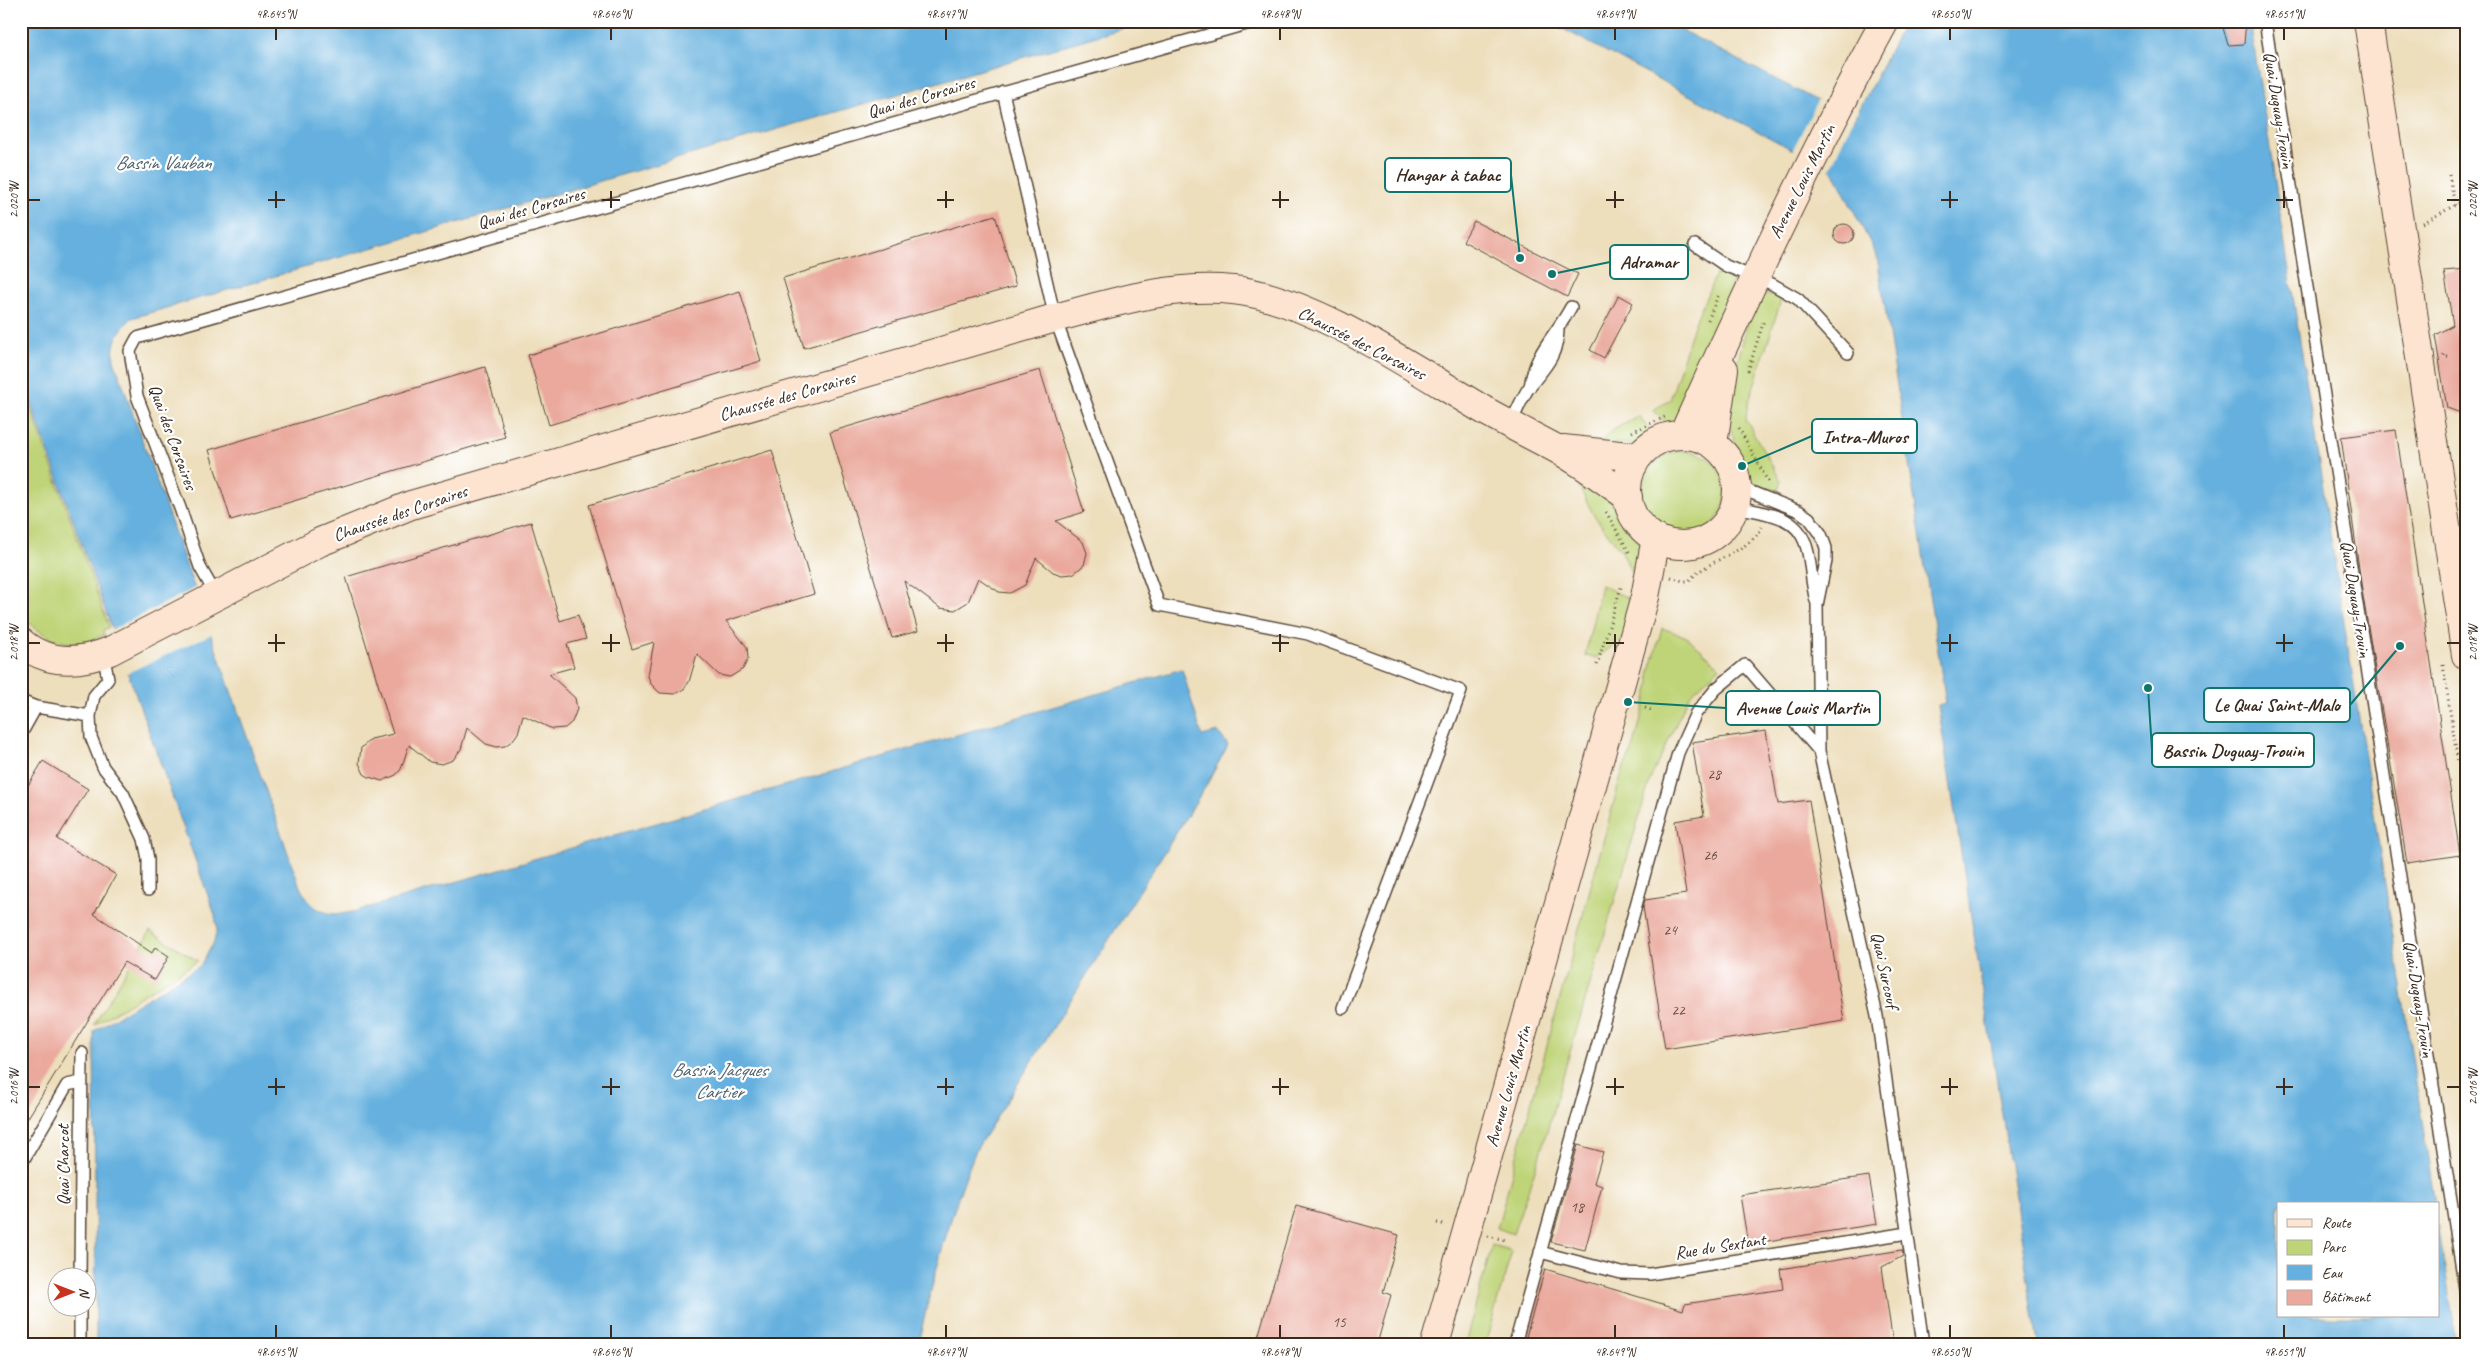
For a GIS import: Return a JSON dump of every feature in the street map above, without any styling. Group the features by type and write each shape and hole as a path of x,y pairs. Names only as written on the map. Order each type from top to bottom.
{"street":[{"name":"Avenue Louis Martin","path":"1683,435 1726,344 1754,277 1885,21"},
{"path":"2368,21 2466,655"},
{"name":"Chaussée des Corsaires","path":"21,642 30,650 60,660 88,658 106,652 320,542 411,505 1055,318 1126,299 1166,291 1203,288 1236,290 1262,296 1330,322 1374,345 1510,425 1556,449 1628,497"},
{"name":"Avenue Louis Martin","path":"1713,444 1726,344"},
{"path":"1683,435 1699,437 1713,444 1726,457 1735,472 1738,491 1734,509 1721,529 1708,538 1694,543 1679,544 1656,538 1637,520 1628,497 1628,482 1638,457 1660,440 1683,435"},
{"name":"Chaussée des Corsaires","path":"1556,449 1638,457"},
{"name":"Avenue Louis Martin","path":"1435,1344 1645,597 1656,538"}],"lane":[{"name":"Quai des Corsaires","path":"216,595 200,568 180,508 136,396 130,351 136,338 1257,21"},
{"name":"Quai Duguay-Trouin","path":"2265,21 2466,1296"},
{"path":"1003,92 1055,318 1158,605 1308,634 1461,691 1343,1008"},
{"path":"1695,246 1726,266 1754,277 1798,299 1848,353"},
{"path":"1510,425 1530,387 1533,368 1538,357 1547,341 1558,331 1571,307"},
{"path":"1735,472 1742,485 1750,491 1775,503 1799,511 1809,518 1822,534 1826,548 1826,561 1817,605"},
{"path":"1734,509 1773,515 1788,521 1802,534 1809,556 1817,605"},
{"name":"Quai Surcouf","path":"1817,605 1819,751 1877,1016 1923,1344"},
{"path":"106,652 108,679 94,696 90,716 91,737 103,767 123,793 144,839 148,859 148,890"},
{"path":"1515,1344 1678,753 1696,713 1716,689 1745,665 1819,751"},
{"path":"21,701 36,707 90,716"},
{"path":"21,734 36,707"},
{"name":"Quai Charcot","path":"80,1268 82,1053"},
{"path":"21,1164 67,1086 81,1082"},
{"name":"Rue du Sextant","path":"1540,1252 1621,1273 1650,1274 1908,1233"},
{"path":"80,1318 80,1344"}],"path":[{"path":"2449,175 2455,205"},
{"path":"2420,225 2466,199"},
{"path":"1668,576 1682,581 1689,581"},
{"path":"1596,665 1623,581"},
{"path":"1645,708 1654,711"}],"green space":[{"path":"1717,272 1732,277 1733,282 1690,409 1668,425 1653,410 1670,400 1695,322"},
{"path":"1766,295 1776,296 1781,300 1747,408 1746,420 1781,481 1776,497 1755,485 1747,473 1727,420 1735,372 1754,298"},
{"path":"21,381 109,627 103,630 104,635 85,643 62,642 54,639 32,626 21,614"},
{"path":"1639,416 1652,434 1639,444 1598,443 1615,429"},
{"path":"1684,451 1700,454 1714,463 1723,477 1726,493 1723,509 1714,523 1700,532 1684,535 1668,532 1654,523 1645,509 1642,493 1645,477 1654,463 1668,454"},
{"path":"1584,477 1614,503 1626,527 1640,544 1645,561 1644,575 1631,571 1622,552 1593,514 1579,487"},
{"path":"1601,585 1634,601 1624,638 1596,658 1585,656"},
{"path":"1662,628 1687,637 1720,667 1689,696 1650,780 1538,1161 1513,1234 1497,1228 1623,769 1633,749 1650,684 1649,675"},
{"path":"150,931 198,961 94,1025"},
{"path":"1492,1245 1512,1251 1485,1344 1465,1344"}],"water":[{"name":"Bassin Jacques Cartier","path":"21,21 1148,21 132,318 123,327 114,347 114,360 300,887 311,904 325,912 341,914 360,910 1182,669 1202,736 1218,732 1228,745 1206,786 976,1150 950,1221 918,1344 96,1344 98,1268 96,1268 94,1031 200,966 214,942 217,929 215,915 21,376"},
{"path":"1548,21 1664,21 1854,120 1900,31 1922,24 1924,29 1948,21 2250,21 2435,1202 2277,1202 2277,1318 2440,1318 2440,1237 2457,1344 2038,1344 1938,705 1946,703 1877,256 1833,171"}],"pier":[{"path":"1819,98 1853,117 1855,115 1829,171 1792,151"},
{"path":"197,587 214,633 125,674 111,630"}],"building":[{"path":"2221,21 2246,21 2244,44 2228,45"},
{"path":"995,215 1016,286 804,348 783,278"},
{"path":"1474,221 1578,274 1567,297 1463,241"},
{"path":"1844,224 1851,227 1854,234 1851,241 1844,244 1837,241 1834,234 1837,227"},
{"path":"2466,269 2466,415 2447,408 2435,335 2453,325 2444,271"},
{"path":"740,291 761,361 549,425 528,355"},
{"path":"1619,295 1633,303 1604,358 1590,350"},
{"path":"485,367 505,437 231,520 209,450"},
{"path":"1040,370 1084,512 1056,521 1083,542 1087,553 1084,565 1073,574 1062,575 1053,572 1036,558 1025,585 1010,593 999,592 978,578 968,602 955,610 940,608 904,581 918,631 892,638 830,432"},
{"path":"2396,430 2460,855 2407,863 2362,590 2341,437"},
{"path":"772,450 814,594 726,621 747,647 748,659 743,669 730,677 719,675 697,654 689,682 684,689 675,694 660,693 651,684 648,676 654,642 632,649 589,505"},
{"path":"531,522 560,621 578,615 586,639 567,644 574,667 549,674 575,698 577,709 572,722 565,728 552,729 523,715 518,733 513,740 505,746 497,747 486,744 467,728 461,749 453,760 442,764 430,762 409,745 401,769 396,775 382,781 364,774 359,763 361,748 371,739 393,734 346,577"},
{"path":"1766,731 1778,804 1809,800 1844,1021 1665,1049 1643,907 1645,900 1686,894 1675,821 1704,816 1692,742"},
{"path":"43,761 88,789 57,839 116,875 94,914 152,953 155,947 169,956 155,980 124,962 21,1129 21,797"},
{"path":"1578,1145 1603,1152 1594,1183 1602,1186 1585,1250 1551,1242"},
{"path":"1869,1176 1877,1224 1748,1244 1740,1195"},
{"path":"1296,1206 1399,1235 1383,1292 1391,1295 1377,1344 1256,1344"},
{"path":"1902,1250 1903,1256 1882,1267 1893,1344 1524,1344 1545,1269 1683,1310 1685,1304 1783,1289 1780,1269"}],"place":[{"name":"Hangar à tabac","path":"1520,258"},
{"name":"Adramar","path":"1552,274"},
{"name":"Intra-Muros","path":"1742,466"},
{"name":"Le Quai Saint-Malo","path":"2400,646"},
{"name":"Bassin Duguay-Trouin","path":"2148,688"},
{"name":"Avenue Louis Martin","path":"1628,702"}],"water label":[{"name":"Bassin Vauban","path":"163,162"}]}
